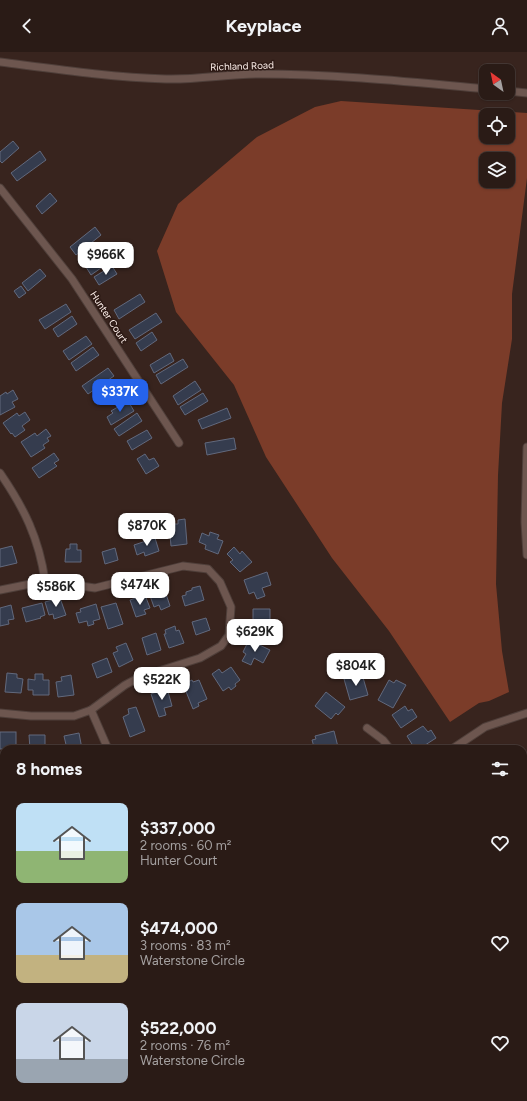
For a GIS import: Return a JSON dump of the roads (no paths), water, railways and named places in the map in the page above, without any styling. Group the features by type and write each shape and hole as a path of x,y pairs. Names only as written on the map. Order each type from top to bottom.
{"street":[{"name":"Richland Road","path":"0,62 79,72 137,77 190,78 258,74 383,80 479,88"},
{"path":"515,92 527,93"},
{"name":"Hunter Court","path":"0,188 72,279 179,443"},
{"path":"527,447 525,522 527,555"},
{"path":"0,474 15,495 34,532 42,559 46,581"},
{"path":"0,590 46,581 96,588 183,566 208,569 220,582 231,607 229,635 221,646 200,658 140,677 125,685 91,710 74,716 31,716 0,713"},
{"path":"91,710 106,745"},
{"path":"458,745 485,727 527,713"},
{"path":"366,728 383,740 387,745"}]}
